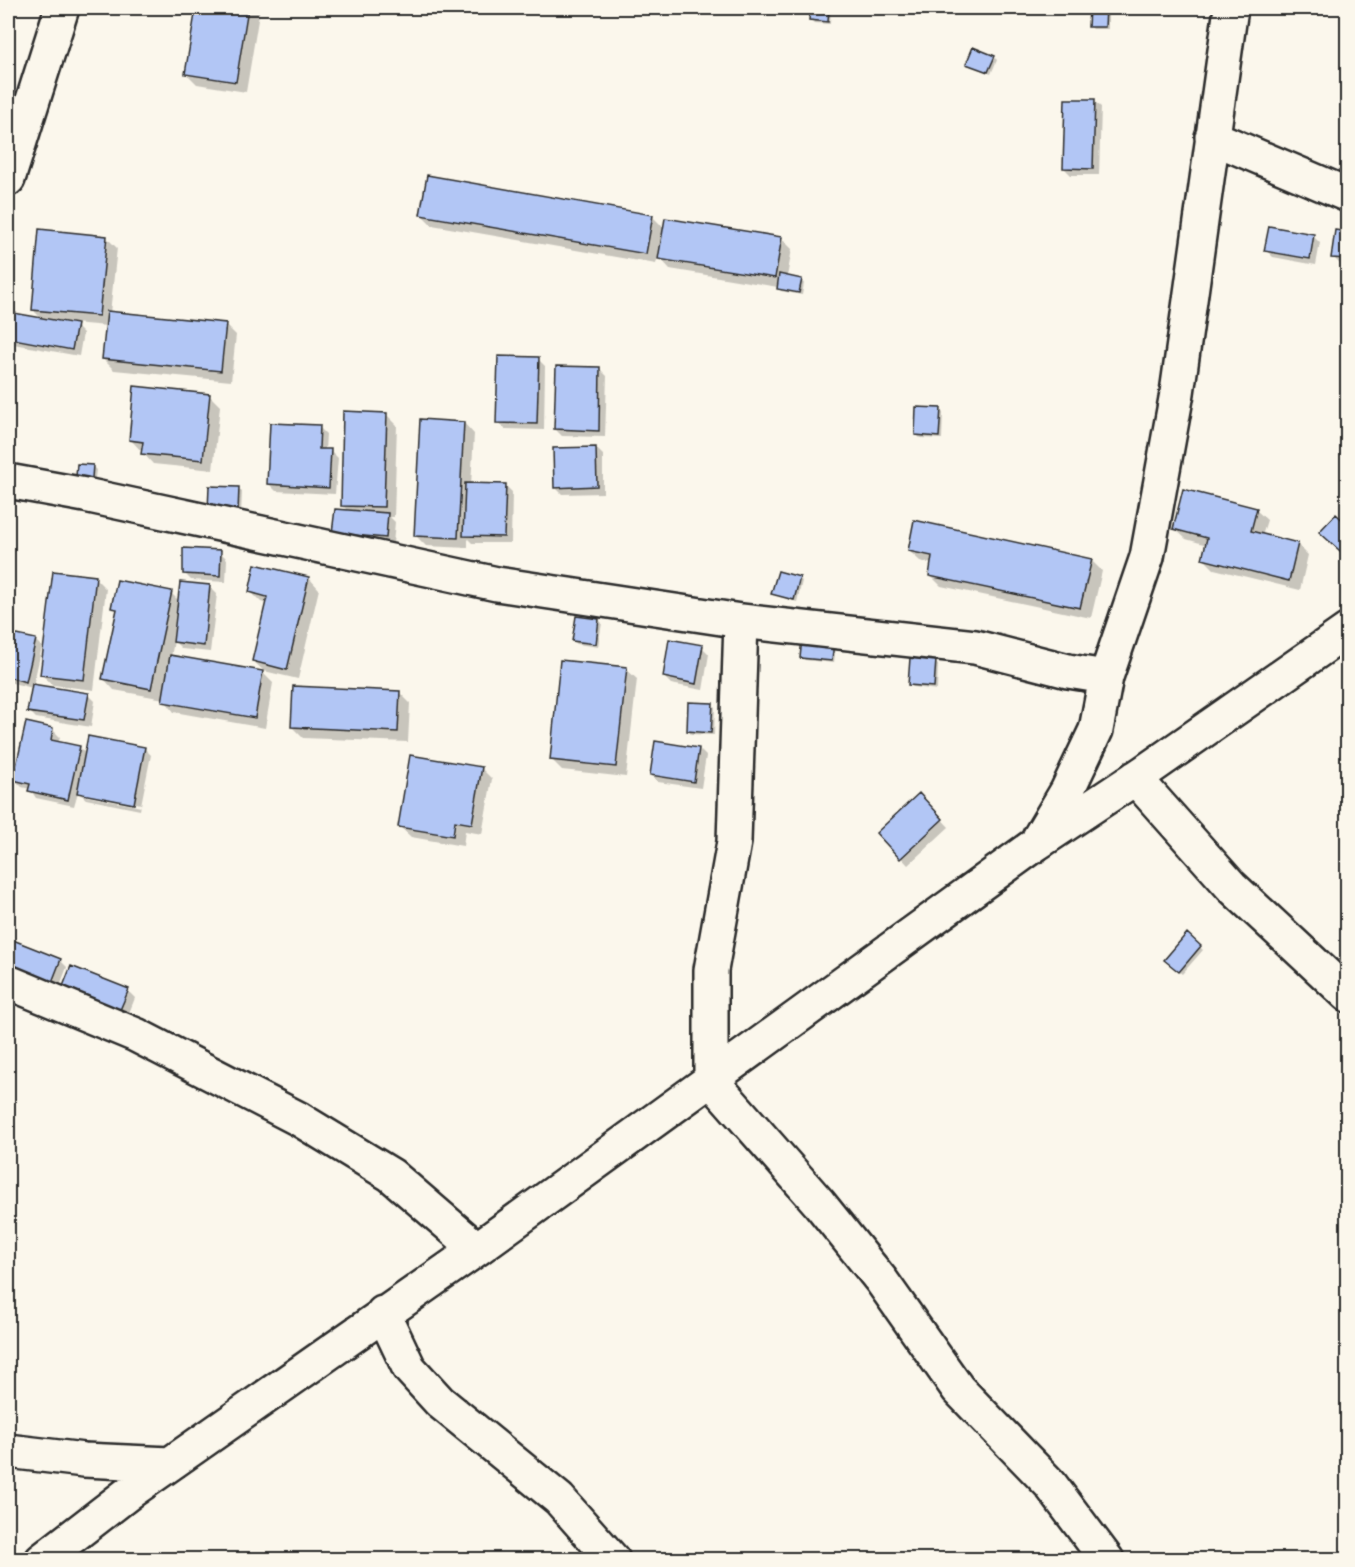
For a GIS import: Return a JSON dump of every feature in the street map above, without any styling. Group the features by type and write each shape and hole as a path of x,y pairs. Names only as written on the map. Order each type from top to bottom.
{"street":[{"path":"8,179 62,8"},
{"path":"1036,844 1067,791 1096,730 1106,676 1147,557 1177,393 1231,8"},
{"path":"1212,137 1347,195"},
{"path":"8,480 497,584 741,621 975,647 1068,671 1106,676"},
{"path":"741,621 734,842 711,970 711,1080 819,1203 881,1280 958,1389 1050,1484 1107,1560"},
{"path":"42,1560 170,1464 477,1249 1036,844 1347,630"},
{"path":"1135,778 1231,886 1347,995"},
{"path":"8,982 136,1035 299,1119 391,1175 477,1249"},
{"path":"383,1313 409,1368 440,1402 559,1500 613,1560"},
{"path":"8,1451 84,1460 170,1464"}],"building":[{"path":"196,8 248,8 236,82 185,74"},
{"path":"810,8 829,8 828,22 809,20"},
{"path":"1089,8 1106,8 1105,27 1088,27"},
{"path":"973,47 995,56 988,72 966,64"},
{"path":"1065,99 1095,99 1093,169 1063,168"},
{"path":"427,175 653,215 646,254 420,215"},
{"path":"665,218 782,237 775,278 658,259"},
{"path":"1269,226 1314,234 1310,259 1264,251"},
{"path":"39,229 107,236 99,316 32,310"},
{"path":"1335,230 1348,232 1348,259 1331,258"},
{"path":"779,274 802,279 799,293 777,289"},
{"path":"107,311 226,323 221,371 102,359"},
{"path":"8,312 77,324 72,350 8,338"},
{"path":"498,356 539,357 537,424 496,423"},
{"path":"556,366 600,367 599,431 554,429"},
{"path":"134,386 210,394 203,460 141,454 143,442 129,440"},
{"path":"916,407 941,408 939,437 915,435"},
{"path":"343,411 387,413 384,507 341,506"},
{"path":"420,419 464,422 458,538 414,536"},
{"path":"270,423 320,425 319,449 331,449 329,488 267,484"},
{"path":"596,447 597,486 554,488 553,448"},
{"path":"77,464 93,465 91,491 75,489"},
{"path":"465,483 506,484 504,537 463,536"},
{"path":"209,486 239,487 238,512 208,511"},
{"path":"1183,489 1257,508 1251,531 1298,543 1289,581 1202,559 1207,538 1173,529"},
{"path":"335,509 388,513 386,538 332,533"},
{"path":"1336,514 1348,525 1348,558 1319,532"},
{"path":"914,520 1092,559 1080,608 929,576 932,556 908,551"},
{"path":"183,548 221,550 220,576 183,574"},
{"path":"255,564 309,577 287,670 252,661 267,597 249,592"},
{"path":"53,571 96,576 84,680 40,675"},
{"path":"778,571 800,577 794,600 771,594"},
{"path":"117,580 172,591 151,689 102,679 117,609 111,608"},
{"path":"180,582 210,585 204,646 173,642"},
{"path":"576,616 599,619 596,644 572,641"},
{"path":"8,633 36,639 26,682 8,677"},
{"path":"802,638 834,641 832,661 800,658"},
{"path":"669,639 703,645 696,684 663,677"},
{"path":"170,655 263,671 255,718 162,702"},
{"path":"910,658 936,660 934,687 908,685"},
{"path":"560,660 627,667 616,767 550,760"},
{"path":"32,684 89,693 84,720 27,712"},
{"path":"293,686 400,691 398,732 291,727"},
{"path":"688,702 713,703 711,733 687,731"},
{"path":"26,722 53,728 51,740 80,746 68,800 28,791 30,784 13,780"},
{"path":"88,736 145,747 134,804 77,793"},
{"path":"655,741 699,748 694,782 650,775"},
{"path":"410,755 482,767 472,824 455,821 453,836 398,827"},
{"path":"919,793 943,819 900,859 876,833"},
{"path":"1187,933 1201,946 1179,972 1164,960"},
{"path":"8,938 61,959 49,990 8,974"},
{"path":"71,966 129,989 117,1017 60,994"}]}
